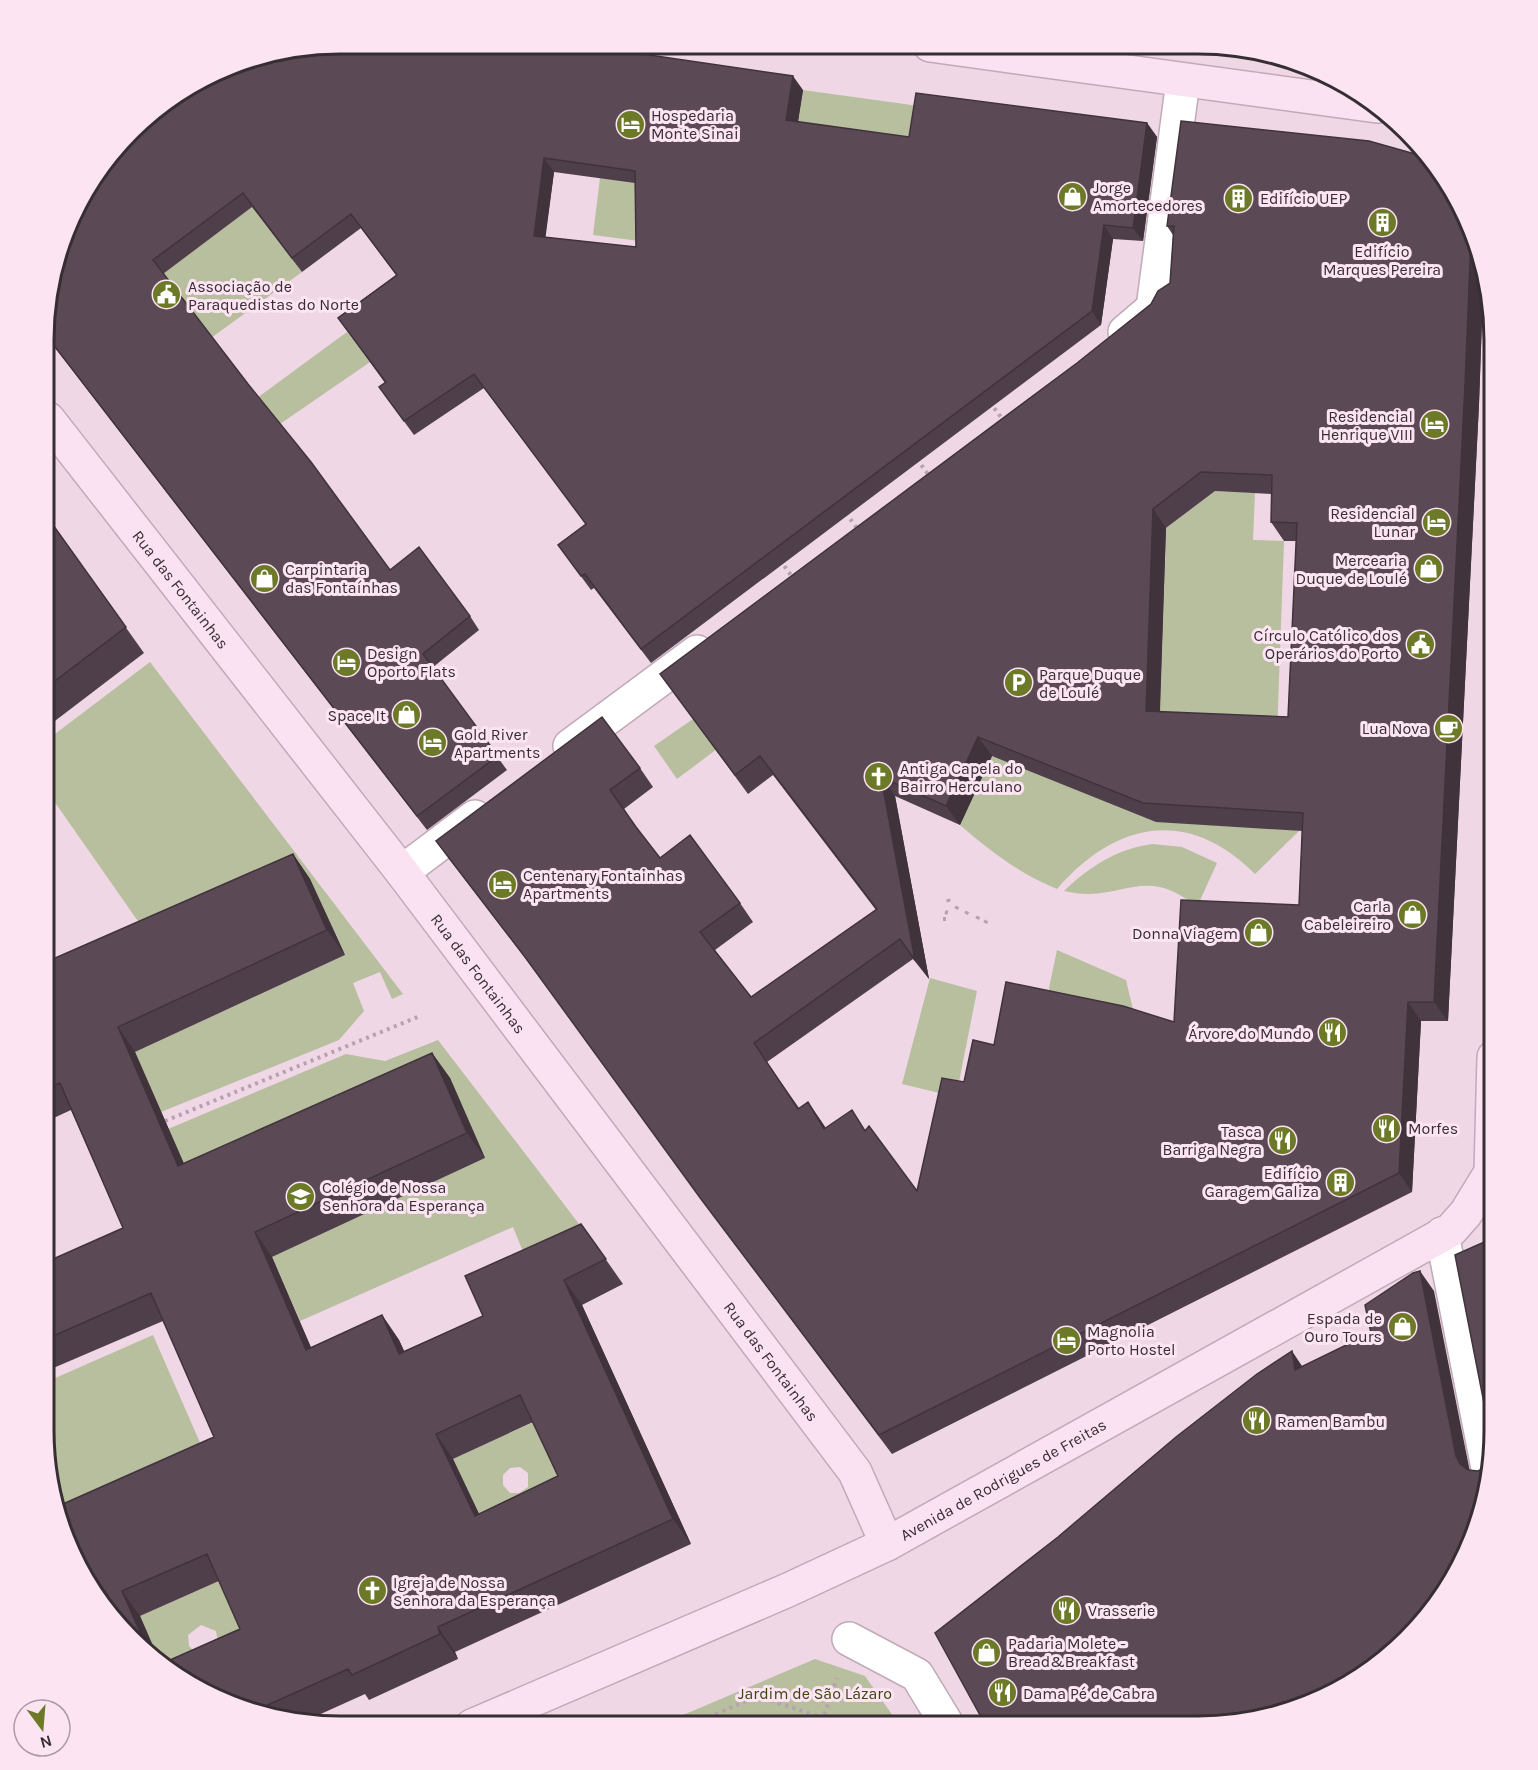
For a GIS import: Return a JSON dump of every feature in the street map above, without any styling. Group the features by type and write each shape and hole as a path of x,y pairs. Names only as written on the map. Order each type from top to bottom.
{"main road":[{"path":"993,54 1359,104"},
{"name":"Rua das Fontainhas","path":"54,427 402,872 855,1472 887,1544"},
{"name":"Avenida de Rodrigues de Freitas","path":"495,1716 788,1590 887,1544 1450,1230 1466,1213 1484,1185"}],"street":[{"path":"1104,348 1153,308 1183,81"},
{"path":"542,767 722,633"},
{"path":"402,872 495,802"},
{"path":"1442,1234 1483,1444"},
{"path":"844,1653 917,1675 942,1716"}],"path":[{"path":"983,394 1011,432"},
{"path":"910,449 931,478"},
{"path":"845,512 866,540"},
{"path":"773,551 794,579"},
{"path":"948,899 950,906"},
{"path":"165,1121 420,1016"},
{"path":"824,1716 844,1653"},
{"path":"711,1716 758,1696 815,1716"}],"green space":[{"path":"803,90 926,107 919,151 787,195"},
{"path":"600,178 644,183 639,241 593,235"},
{"path":"253,206 302,272 211,338 163,274"},
{"path":"347,332 358,345 405,338 280,424 257,398"},
{"path":"1215,491 1255,493 1253,540 1284,541 1277,735 1159,730 1166,537 1157,535"},
{"path":"150,662 403,994 392,999 380,972 353,983 364,1011 339,1040 161,1112 135,1052 345,955 310,879 156,947 54,801 54,735"},
{"path":"719,701 741,731 677,779 654,746"},
{"path":"992,756 1299,831 1255,874 1230,853 1204,839 1178,831 1153,831 1128,837 1103,849 1080,866 1057,889 1006,861 960,825"},
{"path":"1153,844 1182,847 1217,863 1197,907 1178,894 1161,887 1132,887 1084,894 1064,891 1084,874 1116,854"},
{"path":"1057,950 1126,980 1137,1026 1054,1008 1049,988"},
{"path":"930,978 977,991 956,1097 902,1084"},
{"path":"438,1040 589,1237 528,1264 513,1227 300,1321 272,1257 485,1158 196,1191 168,1129 346,1054 385,1061"},
{"path":"153,1335 208,1461 70,1524 56,1467 54,1379"},
{"path":"538,1420 576,1501 492,1541 453,1459","holes":["520,1467 528,1473 528,1487 519,1493 510,1493 503,1485 503,1475 510,1468"]},
{"path":"224,1579 258,1654 175,1663 153,1647 140,1616","holes":["201,1625 216,1631 218,1642 197,1654 189,1646 188,1635"]},
{"name":"Jardim de São Lázaro","path":"815,1659 865,1676 893,1716 681,1716"}],"building":[{"path":"340,54 642,54 793,76 786,120 909,137 916,93 1147,123 1133,228 1104,225 1092,311 641,649 585,574 581,576 558,545 586,524 474,374 404,421 379,387 386,382 338,318 397,275 351,214 292,258 243,193 153,260 311,462 390,570 419,547 470,616 423,654 498,756 417,816 54,345 59,284 69,248 83,214 113,166 151,125 197,92 248,69 284,59","holes":["544,158 635,171 636,247 534,236"]},
{"path":"1181,121 1369,141 1416,154 1446,197 1470,253 1434,1002 1408,1002 1399,1173 879,1435 701,1199 525,957 436,841 602,717 640,768 610,790 636,827 660,858 690,835 740,903 700,932 751,997 877,909 760,756 735,775 660,674 1077,363 1151,304 1158,291 1170,283 1174,226 1167,226","holes":["1201,472 1272,475 1271,522 1297,523 1288,717 1146,711 1153,509","978,737 1143,803 1303,813 1299,905 1181,900 1174,1022 1123,1006 1006,982 994,1045 973,1040 964,1082 942,1078 917,1191 869,1126 865,1131 852,1110 824,1129 808,1102 798,1109 754,1043 900,939 915,960 881,777 946,806"]},
{"path":"54,526 126,627 54,682"},
{"path":"293,854 327,930 118,1027 178,1166 432,1053 467,1133 255,1232 306,1350 382,1315 399,1354 483,1316 465,1276 581,1224 606,1259 564,1280 673,1519 438,1627 440,1634 352,1675 348,1669 266,1706 214,1687 181,1668 170,1660 240,1629 207,1554 122,1591 142,1636 113,1604 92,1573 69,1522 64,1504 214,1437 151,1293 54,1336 54,1259 123,1228 60,1083 54,1085 54,959","holes":["520,1395 558,1476 475,1516 436,1434"]},
{"path":"1484,1242 1484,1403 1455,1255"},
{"path":"1420,1271 1456,1456 1460,1464 1468,1470 1482,1469 1469,1522 1455,1556 1436,1589 1413,1619 1387,1645 1341,1678 1290,1701 1254,1711 1198,1716 981,1716 935,1633 1058,1537 1176,1437 1257,1374 1292,1351 1295,1370 1371,1333 1365,1305 1413,1273"}],"place":[{"name":"Hospedaria Monte Sinai","path":"630,124"},
{"name":"Jorge Amortecedores","path":"1072,196"},
{"name":"Edifício UEP","path":"1239,198"},
{"name":"Edifício Marques Pereira","path":"1382,223"},
{"name":"Associação de Paraquedistas do Norte","path":"167,295"},
{"name":"Residencial Henrique VIII","path":"1434,425"},
{"name":"Residencial Lunar","path":"1436,522"},
{"name":"Mercearia Duque de Loulé","path":"1428,569"},
{"name":"Carpintaria das Fontaínhas","path":"264,578"},
{"name":"Círculo Católico dos Operários do Porto","path":"1420,644"},
{"name":"Design Oporto Flats","path":"346,662"},
{"name":"Parque Duque de Loulé","path":"1018,683"},
{"name":"Space It","path":"407,715"},
{"name":"Lua Nova","path":"1449,728"},
{"name":"Gold River Apartments","path":"433,743"},
{"name":"Antiga Capela do Bairro Herculano","path":"879,777"},
{"name":"Centenary Fontainhas Apartments","path":"502,884"},
{"name":"Carla Cabeleireiro","path":"1412,915"},
{"name":"Donna Viagem","path":"1259,933"},
{"name":"Árvore do Mundo","path":"1332,1033"},
{"name":"Morfes","path":"1387,1128"},
{"name":"Tasca Barriga Negra","path":"1283,1140"},
{"name":"Edifício Garagem Galiza","path":"1340,1182"},
{"name":"Colégio de Nossa Senhora da Esperança","path":"301,1196"},
{"name":"Espada de Ouro Tours","path":"1403,1327"},
{"name":"Magnolia Porto Hostel","path":"1066,1340"},
{"name":"Ramen Bambu","path":"1256,1421"},
{"name":"Igreja de Nossa Senhora da Esperança","path":"372,1591"},
{"name":"Vrasserie","path":"1067,1610"},
{"name":"Padaria Molete - Bread&Breakfast","path":"987,1652"},
{"name":"Dama Pé de Cabra","path":"1002,1693"}]}
